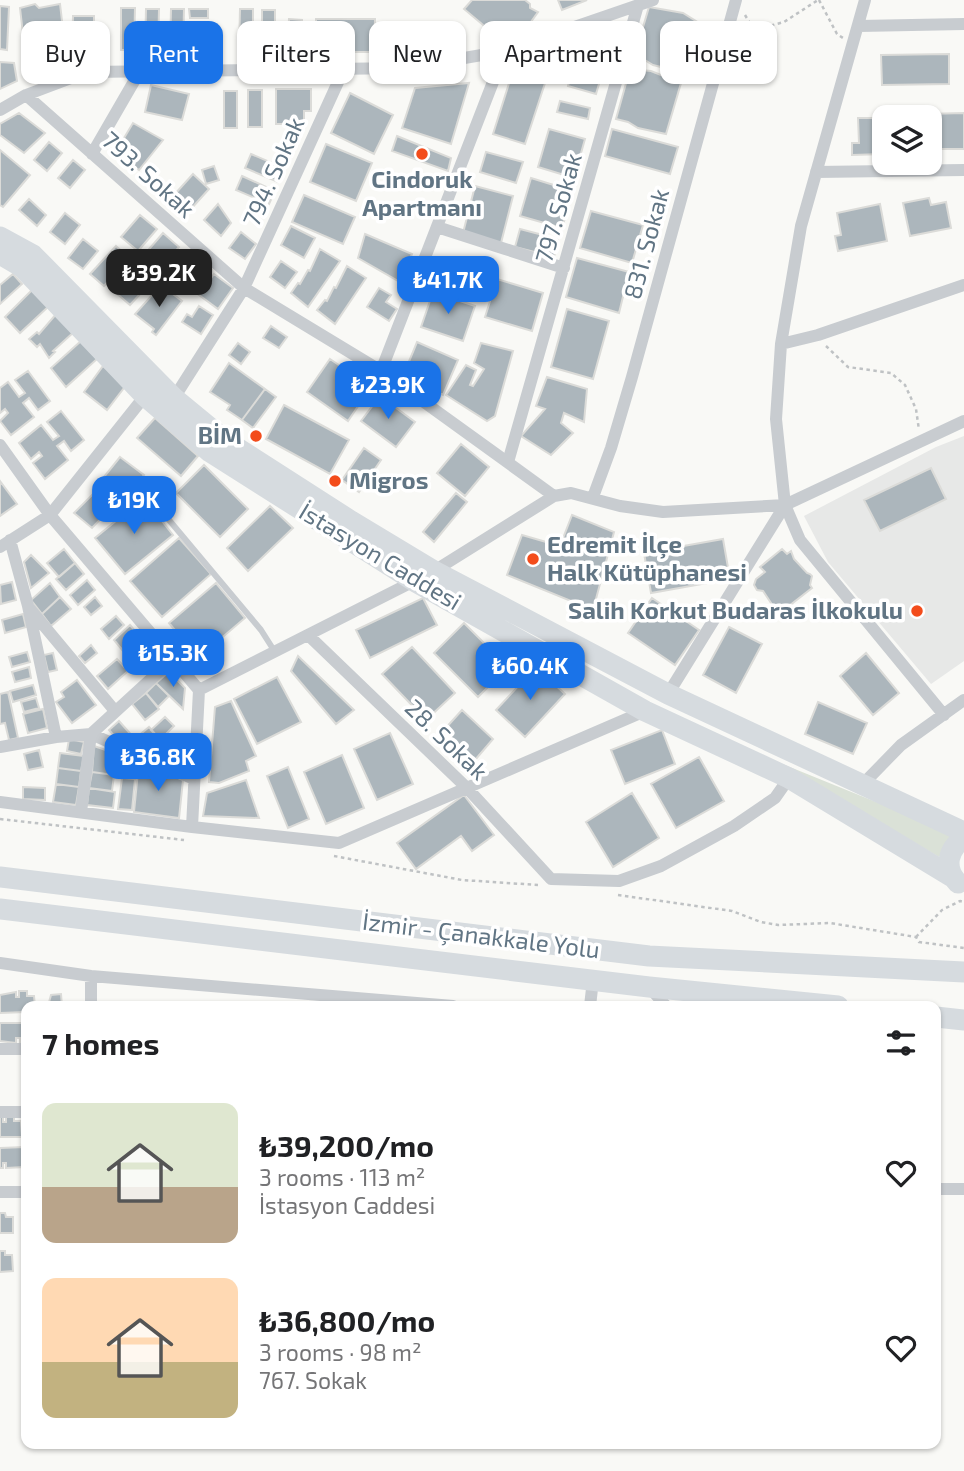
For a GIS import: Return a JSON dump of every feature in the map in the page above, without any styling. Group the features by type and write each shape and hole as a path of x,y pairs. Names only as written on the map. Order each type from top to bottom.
{"main road":[{"name":"İstasyon Caddesi","path":"0,237 33,256 150,389 210,452 414,581 645,710 789,778 959,883"},
{"name":"İstasyon Caddesi","path":"0,254 22,267 150,389 174,398 225,440 351,522 434,571 668,694 964,832"},
{"name":"İstasyon Caddesi","path":"959,883 950,870 951,852 964,838"},
{"name":"İzmir - Çanakkale Yolu","path":"0,877 649,956 964,972"},
{"name":"İzmir - Çanakkale Yolu","path":"0,909 649,987 788,1001"},
{"path":"941,1018 964,1020"}],"street":[{"path":"592,21 653,0"},
{"name":"831. Sokak","path":"593,497 625,400 736,0"},
{"path":"865,0 801,226 781,344 776,419 785,505 800,540 944,715"},
{"name":"797. Sokak","path":"508,462 638,5"},
{"path":"859,26 964,24"},
{"path":"355,69 407,68 480,55"},
{"path":"0,110 26,95 87,72 124,71"},
{"path":"92,154 132,84"},
{"name":"794. Sokak","path":"174,398 244,288 337,84"},
{"path":"381,371 492,84"},
{"name":"793. Sokak","path":"26,95 244,288 381,371 554,496"},
{"path":"816,172 964,170"},
{"path":"437,227 564,268"},
{"path":"781,344 818,335 964,285"},
{"path":"56,737 27,606 5,544 50,515 150,389"},
{"path":"199,690 434,571 554,496 571,494 593,497 620,506 663,512 785,505 964,421"},
{"path":"0,445 50,515 199,690 192,827"},
{"path":"668,694 785,505"},
{"path":"27,606 115,711"},
{"name":"28. Sokak","path":"307,635 467,788 550,882"},
{"path":"81,812 91,734 174,658"},
{"path":"862,785 901,745 964,700"},
{"path":"0,802 339,843 645,710"},
{"path":"0,747 91,734 194,779"},
{"path":"550,882 619,881 661,866 744,819 775,797 789,778"},
{"path":"0,963 91,976 343,1001"},
{"path":"90,1001 91,976"},
{"path":"591,1001 593,980"},
{"path":"649,987 662,1001"},
{"path":"0,1049 21,1049"},
{"path":"0,1112 21,1112"},
{"path":"941,1189 964,1189"},
{"path":"0,1192 21,1192"}],"lane":[{"path":"153,502 261,630 275,652"}],"path":[{"path":"736,0 754,30 784,22 818,0 837,34 853,46"},
{"path":"818,335 828,349 848,367 891,373 905,386 916,410 920,440"},
{"path":"0,819 184,840"},
{"path":"323,855 462,880 550,882"},
{"path":"614,894 732,911 778,925 830,923 916,937 919,942 964,948"},
{"path":"916,937 942,911 960,901 964,902"}],"shaded area":[{"name":"Salih Korkut Budaras İlkokulu","path":"964,436 964,661 931,684 828,562 804,516 936,447"},
{"path":"780,763 950,832 952,836 939,857"}],"building":[{"path":"472,0 525,0 530,4 530,8 538,12 532,21 480,22 464,9"},
{"path":"558,0 587,0 562,10"},
{"path":"35,4 39,8 60,4 62,21 21,21 20,8"},
{"path":"0,6 9,7 7,50 0,49"},
{"path":"649,7 683,13 696,21 660,21 660,67 646,61 645,21"},
{"path":"121,8 135,8 135,21 124,21 124,50 121,50"},
{"path":"146,9 159,9 159,21 146,21"},
{"path":"171,9 184,9 184,21 171,21"},
{"path":"189,9 208,9 208,18 190,18"},
{"path":"240,9 253,9 253,21 240,21"},
{"path":"262,10 275,10 275,21 262,21"},
{"path":"73,16 94,16 94,21 73,21"},
{"path":"375,19 369,21 369,52 355,52 355,21 316,21"},
{"path":"949,54 949,84 882,85 881,55"},
{"path":"0,62 14,63 17,81 0,89"},
{"path":"646,71 660,75 660,84 681,84 666,134 638,128 616,119 626,84 646,84"},
{"path":"469,83 451,144 402,128 415,88"},
{"path":"509,84 545,84 525,144 493,134"},
{"path":"569,84 599,84 596,94"},
{"path":"151,85 189,94 182,120 145,112"},
{"path":"276,89 311,89 311,111 304,111 304,124 276,124"},
{"path":"248,90 262,90 262,127 248,127"},
{"path":"224,91 237,91 237,128 224,128"},
{"path":"350,93 393,115 374,154 331,133"},
{"path":"560,101 590,108 588,119 557,112"},
{"path":"19,113 45,133 24,153 0,135 0,124"},
{"path":"964,113 964,149 942,149 942,114"},
{"path":"858,118 872,118 872,154 852,155 852,143 859,143"},
{"path":"133,123 163,140 139,170 115,153"},
{"path":"549,129 585,139 574,178 538,167"},
{"path":"612,129 678,147 670,174 605,156"},
{"name":"Cindoruk Apartmanı","path":"397,136 451,158 448,171 392,151"},
{"path":"49,142 62,153 47,171 34,160"},
{"path":"326,144 372,163 356,201 310,182"},
{"path":"0,150 30,175 3,207 0,205"},
{"path":"486,152 523,162 516,183 480,172"},
{"path":"251,154 284,168 278,182 245,168"},
{"path":"73,160 85,170 70,188 58,178"},
{"path":"214,166 219,180 206,184 202,170"},
{"path":"193,174 209,189 190,210 174,195"},
{"path":"242,176 275,191 269,204 236,190"},
{"path":"531,178 573,191 562,228 520,216"},
{"path":"475,186 513,196 501,243 463,233"},
{"path":"304,195 355,217 343,244 292,222"},
{"path":"929,198 931,205 946,202 951,228 910,236 903,203"},
{"path":"29,199 46,215 37,226 19,210"},
{"path":"218,204 231,223 221,236 204,220"},
{"path":"880,204 887,241 838,251 835,236 841,235 837,213"},
{"path":"591,211 643,225 632,263 580,248"},
{"path":"65,213 80,225 65,244 50,232"},
{"path":"140,215 157,229 138,251 121,237"},
{"path":"291,226 315,238 304,258 281,245"},
{"path":"520,229 558,239 554,257 515,247"},
{"path":"241,232 256,244 245,259 229,248"},
{"path":"163,233 179,247 160,269 144,255"},
{"path":"365,234 412,254 400,282 358,258"},
{"path":"83,239 98,251 83,269 68,258"},
{"path":"116,246 129,258 104,286 90,274"},
{"path":"320,249 340,261 308,307 291,293 308,270 310,271"},
{"path":"187,252 206,267 189,287 171,273"},
{"path":"577,258 629,272 619,313 566,297"},
{"path":"444,259 486,273 480,292 438,279"},
{"path":"281,261 297,272 285,288 270,277"},
{"path":"347,266 366,278 335,324 317,310 327,301 334,287 336,288"},
{"path":"138,267 153,280 130,305 115,292"},
{"path":"13,274 22,284 0,304 0,285"},
{"path":"214,274 233,288 218,309 199,295"},
{"path":"497,279 543,293 532,331 485,317"},
{"path":"161,285 182,301 156,335 152,332 154,329 135,314"},
{"path":"379,288 391,295 386,302 397,309 389,321 367,307"},
{"path":"33,289 49,306 20,333 5,317"},
{"path":"433,292 475,306 463,341 421,327"},
{"path":"199,306 213,315 201,334 182,322 187,314 192,317"},
{"path":"567,309 609,321 593,379 551,367"},
{"path":"57,313 75,331 49,358 40,344 37,347 29,339 37,332 39,334"},
{"path":"271,326 287,337 279,348 263,338"},
{"path":"81,341 97,359 66,387 51,368"},
{"path":"417,342 458,360 443,395 403,376"},
{"path":"238,343 250,352 241,364 229,355"},
{"path":"481,343 513,351 495,416 487,421 446,395 466,365 476,370 470,385 473,386 484,369 474,363"},
{"path":"330,359 371,387 348,421 307,392"},
{"path":"229,363 265,389 242,420 227,410 230,405 210,392"},
{"path":"103,366 127,384 107,410 84,392"},
{"path":"28,371 50,401 38,410 29,398 23,403 34,417 11,435 0,421 8,413 5,409 0,413 0,388 8,382 19,397 25,393 15,380"},
{"path":"547,377 587,389 584,422 564,413 561,423 573,433 551,455 521,436 545,409 536,406"},
{"path":"265,389 276,397 253,428 242,420"},
{"path":"380,396 415,422 396,447 361,421"},
{"path":"284,405 349,440 330,474 266,439"},
{"path":"61,411 84,440 71,451 64,441 57,446 68,460 45,479 33,463 42,456 39,452 31,459 19,443 41,425 53,440 59,436 47,422"},
{"path":"155,418 198,456 181,476 137,438"},
{"path":"461,444 489,467 465,496 437,473"},
{"path":"364,448 381,460 359,492 342,480"},
{"path":"120,457 144,475 116,506 95,488"},
{"path":"204,465 248,509 220,537 176,493"},
{"path":"931,468 946,499 880,531 864,500"},
{"path":"0,481 17,504 0,516"},
{"path":"97,490 115,504 92,528 74,513"},
{"path":"456,493 467,502 434,542 423,532"},
{"path":"144,498 173,535 125,574 95,538"},
{"path":"270,506 293,528 248,571 227,548"},
{"path":"572,515 614,532 593,610 507,575 522,535 560,546"},
{"path":"179,538 211,574 162,617 130,581"},
{"path":"723,539 730,579 651,593 644,553"},
{"path":"64,549 75,563 59,577 47,563"},
{"path":"782,549 787,554 791,551 794,559 812,576 812,588 777,612 763,591 757,590 754,585 756,579 765,572 760,567"},
{"path":"31,555 49,573 31,588 24,562"},
{"path":"75,563 84,574 66,590 56,579"},
{"path":"87,580 95,590 78,605 70,595"},
{"path":"12,582 16,600 1,604 0,585"},
{"path":"50,583 60,597 42,614 31,600"},
{"path":"216,583 245,618 198,658 169,623"},
{"path":"60,597 71,609 51,626 42,614"},
{"path":"95,597 102,606 91,615 84,607"},
{"path":"423,598 437,625 370,658 356,630"},
{"path":"652,598 699,630 675,665 628,633"},
{"path":"23,614 26,627 5,633 2,620"},
{"path":"116,616 124,625 109,639 101,629"},
{"path":"464,623 508,667 478,697 434,653"},
{"path":"130,625 141,638 124,652 114,640"},
{"path":"729,627 762,644 736,693 703,675"},
{"path":"141,638 153,651 135,664 124,652"},
{"path":"91,645 97,653 85,663 79,656"},
{"path":"412,647 455,693 426,720 382,674"},
{"path":"27,652 30,662 12,667 9,657"},
{"path":"53,653 57,670 48,672 44,655"},
{"path":"866,653 899,693 873,715 840,676"},
{"path":"298,656 354,710 336,724 291,671"},
{"path":"117,659 128,671 108,689 97,676"},
{"path":"29,667 31,678 15,682 12,672"},
{"path":"536,667 565,694 525,737 496,710"},
{"path":"169,672 185,688 183,709 156,683"},
{"path":"277,677 301,722 257,744 234,699"},
{"path":"77,680 96,705 72,723 56,702 64,697 61,692"},
{"path":"156,683 169,696 158,707 146,693"},
{"path":"33,685 36,695 13,702 10,691"},
{"path":"8,692 18,738 9,740 5,723 0,724 0,694"},
{"path":"146,693 159,709 145,720 132,704"},
{"path":"36,698 39,708 24,712 21,702"},
{"path":"231,701 256,756 246,761 249,771 219,783 209,782 215,707"},
{"path":"818,702 867,723 853,754 805,734"},
{"path":"43,709 47,728 28,733 23,714"},
{"path":"462,710 493,739 475,760 443,731"},
{"path":"165,717 174,726 160,740 151,730"},
{"path":"119,721 134,738 124,747 109,730"},
{"path":"149,727 163,743 152,753 137,737"},
{"path":"662,730 675,764 625,784 611,750"},
{"path":"390,733 413,784 377,800 354,749"},
{"path":"69,739 84,742 81,754 67,751"},
{"path":"94,746 126,757 125,773 114,775 92,772"},
{"path":"39,750 43,767 28,770 24,754"},
{"path":"60,753 84,756 81,771 58,768"},
{"path":"342,755 364,808 326,824 304,772"},
{"path":"699,757 724,801 676,828 651,784"},
{"path":"139,762 183,780 179,818 134,812"},
{"path":"288,767 309,819 288,828 267,776"},
{"path":"58,768 81,771 79,787 56,784"},
{"path":"92,772 114,775 112,791 89,788"},
{"path":"122,778 135,779 132,810 118,809"},
{"path":"246,780 259,818 203,816 207,793"},
{"path":"56,784 79,787 76,805 53,802"},
{"path":"23,787 45,788 45,800 23,799"},
{"path":"89,788 115,792 113,808 87,805"},
{"path":"632,793 659,838 613,867 586,822"},
{"path":"464,795 494,835 472,851 461,836 416,869 397,843"},
{"path":"19,991 27,991 27,996 34,996 34,1001 21,1001 21,1012 0,1013 0,995 16,992 16,997 19,997"},
{"path":"61,994 62,1001 49,1001 51,995"},
{"path":"0,1023 21,1023 21,1043 20,1038 16,1038 16,1043 0,1041"},
{"path":"6,1116 14,1116 14,1121 21,1121 21,1137 0,1137 0,1117 6,1122"},
{"path":"21,1147 21,1167 6,1168 6,1163 3,1163 3,1168 0,1168 0,1148"},
{"path":"0,1213 13,1217 13,1233 0,1233"},
{"path":"0,1251 5,1251 5,1255 12,1255 13,1271 0,1272"}],"place":[{"name":"Cindoruk Apartmanı","path":"422,154"},
{"name":"BİM","path":"256,436"},
{"name":"Migros","path":"335,481"},
{"name":"Edremit İlçe Halk Kütüphanesi","path":"533,559"},
{"name":"Salih Korkut Budaras İlkokulu","path":"917,611"}]}
